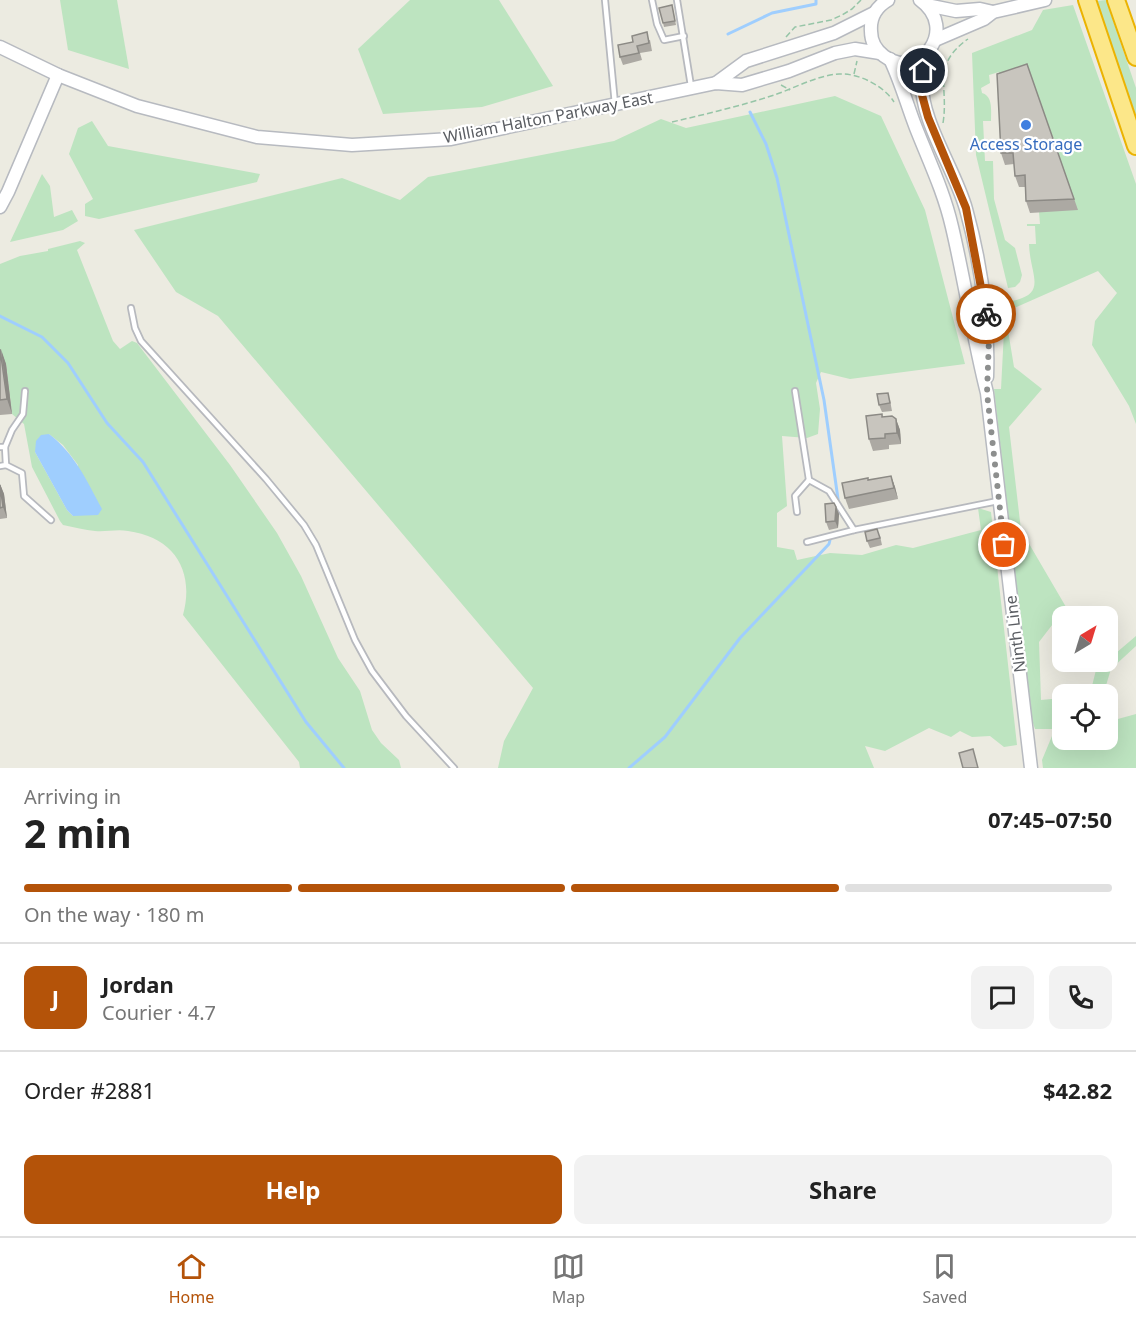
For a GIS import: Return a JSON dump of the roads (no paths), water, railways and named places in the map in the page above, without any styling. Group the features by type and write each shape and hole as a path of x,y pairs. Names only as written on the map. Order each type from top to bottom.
{"highway":[{"path":"1087,0 1136,146"},
{"path":"1116,0 1136,57"}],"main road":[{"path":"874,13 885,1"},
{"path":"923,3 956,12 980,9 993,12 1039,1"},
{"path":"923,3 936,21 933,44"},
{"name":"William Halton Parkway East","path":"0,47 58,75 137,106 257,137 352,146 451,139 716,83 742,85 789,71 835,53 855,49 901,62 912,61 923,56 933,44 984,20 993,12"},
{"name":"William Halton Parkway East","path":"716,83 746,61 834,33 874,13"},
{"name":"Ninth Line","path":"874,13 870,34 874,44 885,56 901,83 942,191 952,228 973,341 987,393"},
{"name":"Ninth Line","path":"933,44 923,71 922,95 928,117 966,208 982,290 989,338 987,393 1030,768"},
{"path":"0,207 58,75"}],"lane":[{"path":"605,0 615,104"},
{"path":"652,0 657,24 664,40 684,36"},
{"path":"676,0 692,88"},
{"path":"131,308 135,328 141,340 267,479 304,525 316,545 355,640 372,671 406,716 454,768"},
{"path":"6,465 2,447 23,414 25,391"},
{"path":"795,391 809,480"},
{"path":"0,466 6,465 22,472 24,496 51,520"},
{"path":"797,512 795,496 809,480"},
{"path":"809,480 829,490 855,530"},
{"path":"807,542 999,501"}],"water":[{"path":"49,434 80,468 102,509 98,515 73,516 67,510 35,452 36,441 41,435"}],"waterway":[{"path":"728,34 772,13 816,4 816,0"},
{"path":"750,112 766,144 777,178 824,400 838,499"},
{"path":"0,316 42,337 68,363 107,423 143,462 306,722 344,768"},
{"path":"629,768 665,737 740,638 829,544 830,540"}],"place":[{"name":"Access Storage","path":"1026,125"}]}
